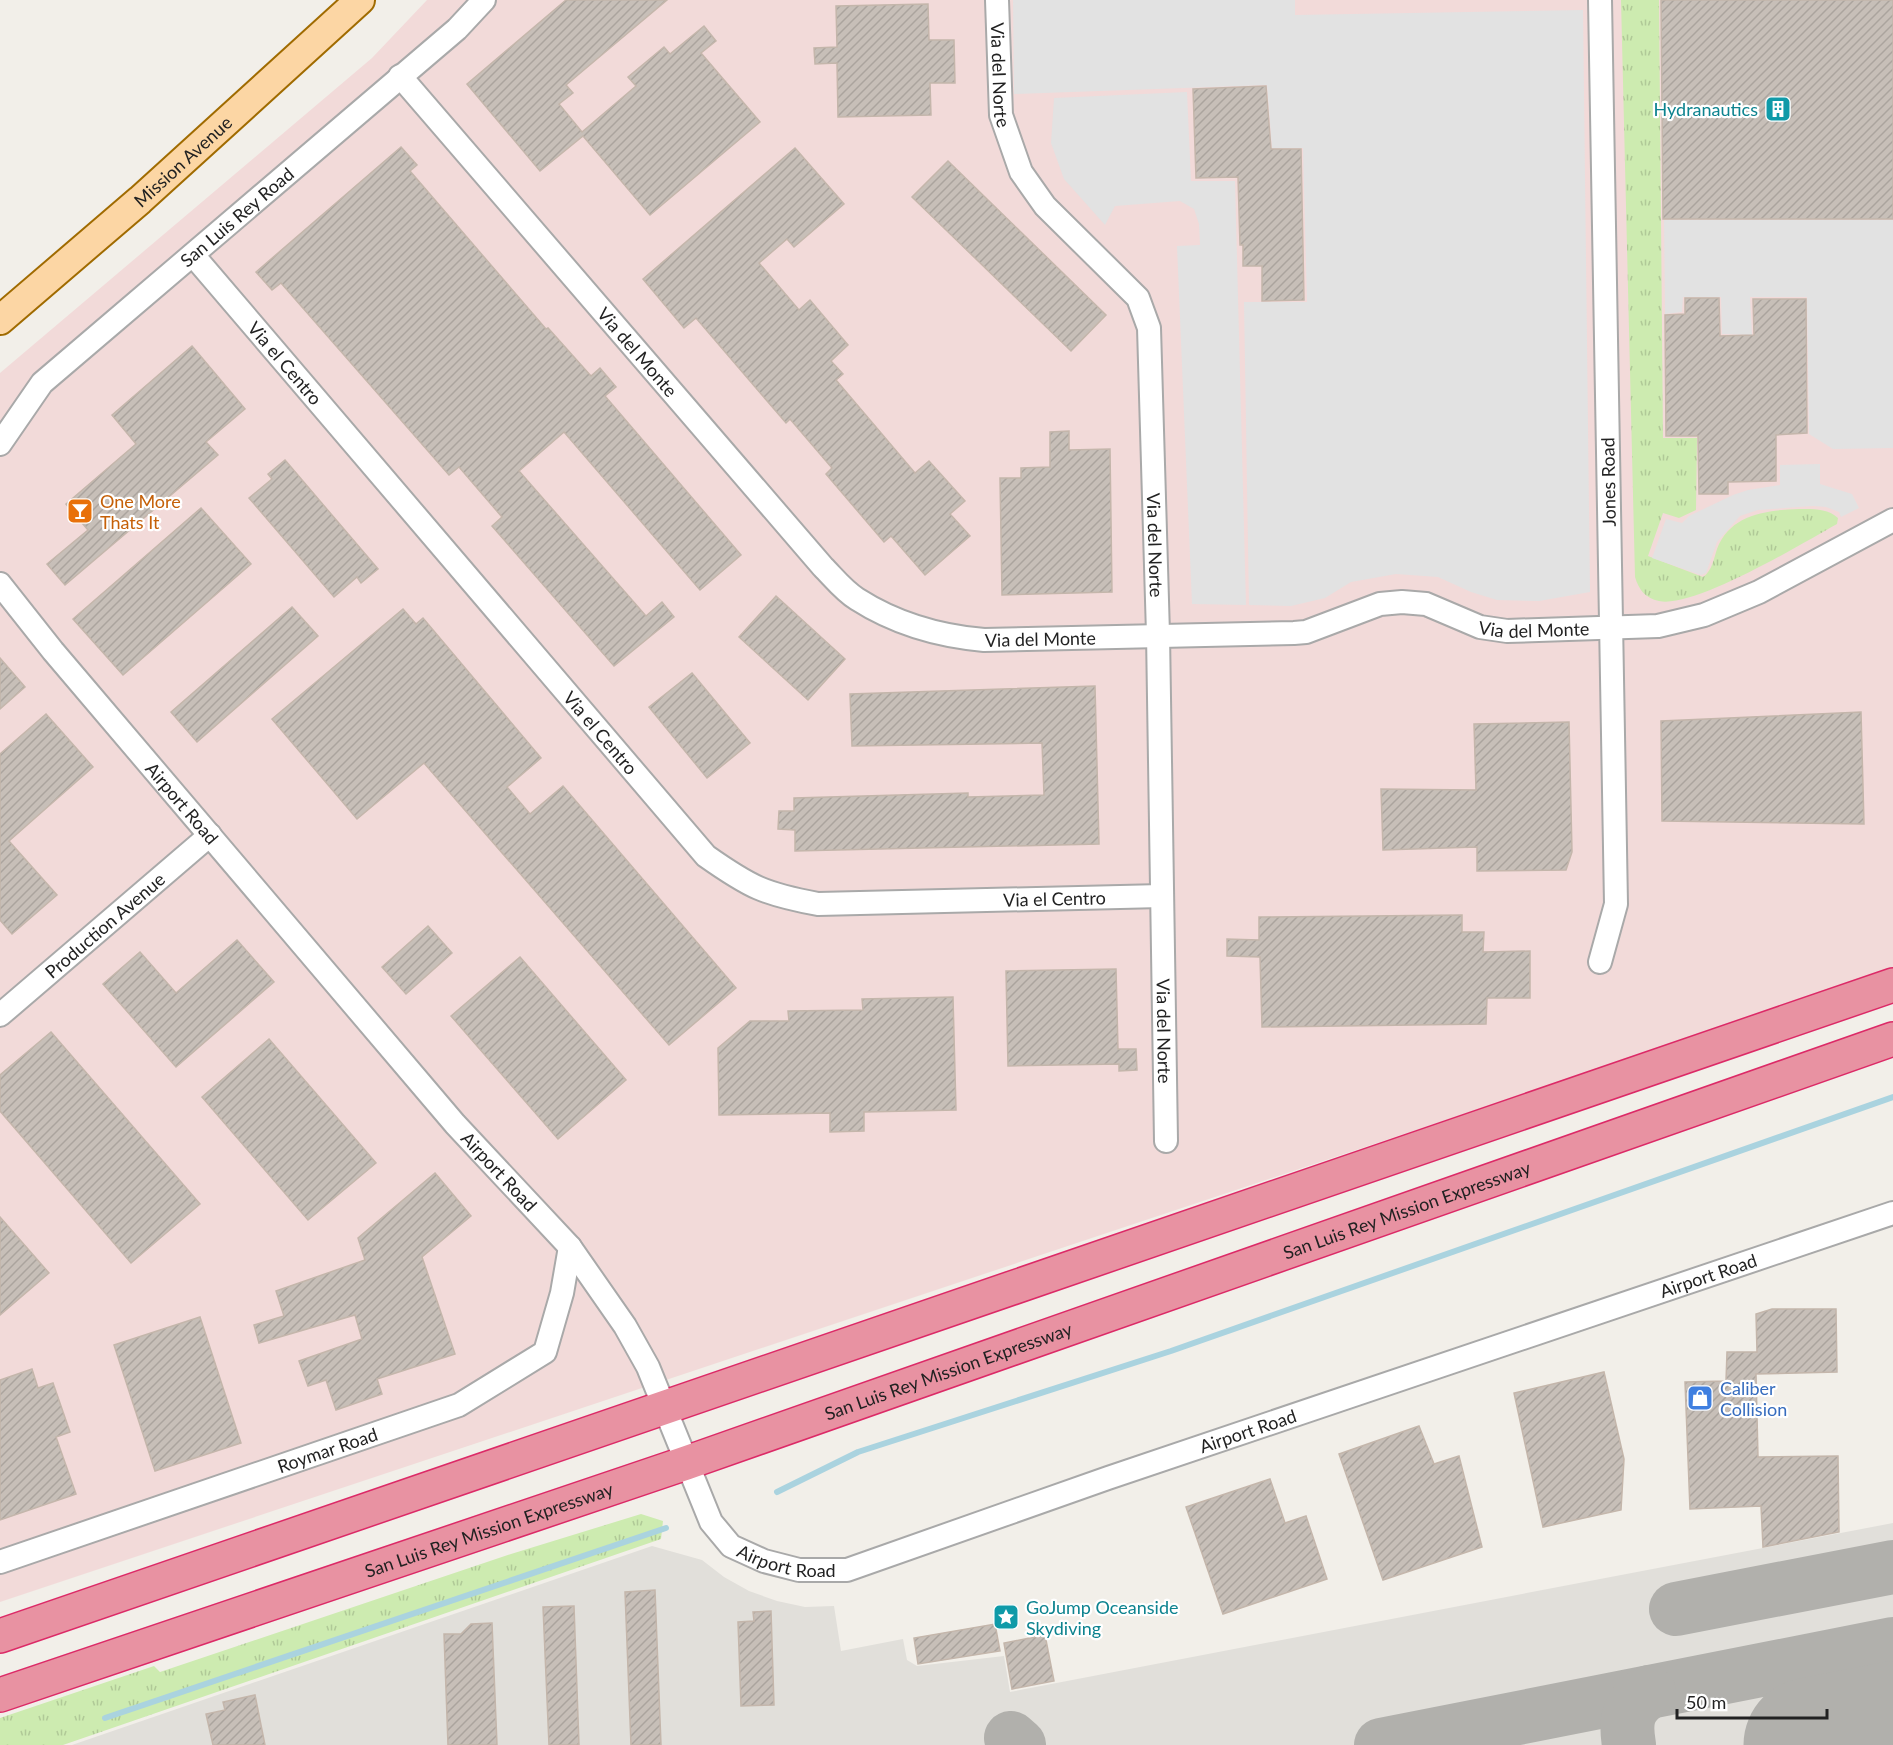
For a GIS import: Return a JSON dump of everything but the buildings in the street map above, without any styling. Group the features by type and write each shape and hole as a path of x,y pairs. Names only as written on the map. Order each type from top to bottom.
{"highway":[{"path":"0,1636 1893,985"},
{"name":"San Luis Rey Mission Expressway","path":"0,1695 686,1463 1893,1039"}],"main road":[{"name":"Mission Avenue","path":"0,320 140,200 360,0"}],"street":[{"name":"San Luis Rey Road","path":"0,444 42,383 456,29 484,0"},
{"name":"Via del Norte","path":"997,0 1001,115 1021,172 1045,206 1138,298 1149,328 1158,634 1166,1141"},
{"name":"Jones Road","path":"1600,0 1616,904 1600,962"},
{"name":"Via del Monte","path":"400,76 823,567 855,598 901,623 950,637 984,640 1306,632 1380,604 1402,602 1426,604 1480,627 1507,631 1658,626 1704,615 1760,592 1893,520"},
{"name":"Via el Centro","path":"193,255 706,856 747,884 773,895 818,904 1162,896"},
{"name":"Airport Road","path":"0,584 53,651 455,1124 540,1212 570,1247 625,1326 666,1408 711,1522 731,1546 764,1561 799,1570 847,1570 1108,1478 1893,1213"},
{"name":"Production Avenue","path":"0,1015 210,835"},
{"name":"Roymar Road","path":"0,1562 459,1406 545,1352 562,1293 570,1247"}],"shaded area":[{"path":"427,0 1893,0 1893,971 0,1602 0,373 372,58"},
{"path":"1013,0 1295,0 1295,15 1583,10 1590,592 1539,601 1497,600 1471,592 1438,577 1396,574 1351,582 1325,598 1291,606 1249,605 1244,302 1307,302 1303,148 1272,148 1267,85 1014,94"},
{"path":"1187,92 1191,181 1235,181 1246,605 1192,604 1177,246 1200,245 1199,224 1194,209 1180,201 1115,206 1105,225 1064,179 1051,143 1054,98"},
{"path":"1664,220 1893,220 1893,448 1833,449 1809,434 1807,297 1750,297 1752,335 1722,334 1721,297 1683,297 1682,312 1665,314"},
{"path":"1820,464 1820,484 1852,494 1859,508 1841,517 1839,512 1826,507 1813,506 1758,510 1740,516 1717,542 1706,573 1701,575 1652,558 1666,519 1682,523 1689,516 1733,495 1780,485 1780,465"},
{"path":"1893,1523 1893,1745 72,1745 652,1546 702,1560 724,1577 749,1591 777,1601 805,1607 834,1606 841,1651 903,1639 907,1660 917,1666 1004,1656 1010,1692"}],"green space":[{"path":"1621,0 1659,0 1663,438 1697,438 1696,510 1679,518 1663,513 1648,556 1703,577 1711,568 1723,537 1740,521 1751,516 1775,511 1809,509 1825,511 1838,518 1837,524 1748,573 1697,595 1675,601 1659,601 1646,596 1638,586 1635,577"},
{"path":"641,1514 663,1521 661,1539 63,1745 0,1745 0,1718 154,1666 160,1672 511,1554"}],"waterway":[{"path":"777,1492 858,1452 1171,1351 1893,1097"},
{"path":"105,1718 666,1528"}],"taxiway":[{"path":"1676,1609 1893,1567"},
{"path":"1381,1745 1893,1644"},
{"path":"1629,1745 1627,1729 1629,1715 1636,1703 1649,1692"},
{"path":"1011,1738 1019,1745"}],"runway":[{"path":"1811,1745 1893,1729"}],"place":[{"name":"Hydranautics","path":"1778,109"},
{"name":"One More Thats It","path":"80,511"},
{"name":"Caliber Collision","path":"1700,1398"},
{"name":"GoJump Oceanside Skydiving","path":"1006,1617"}]}
